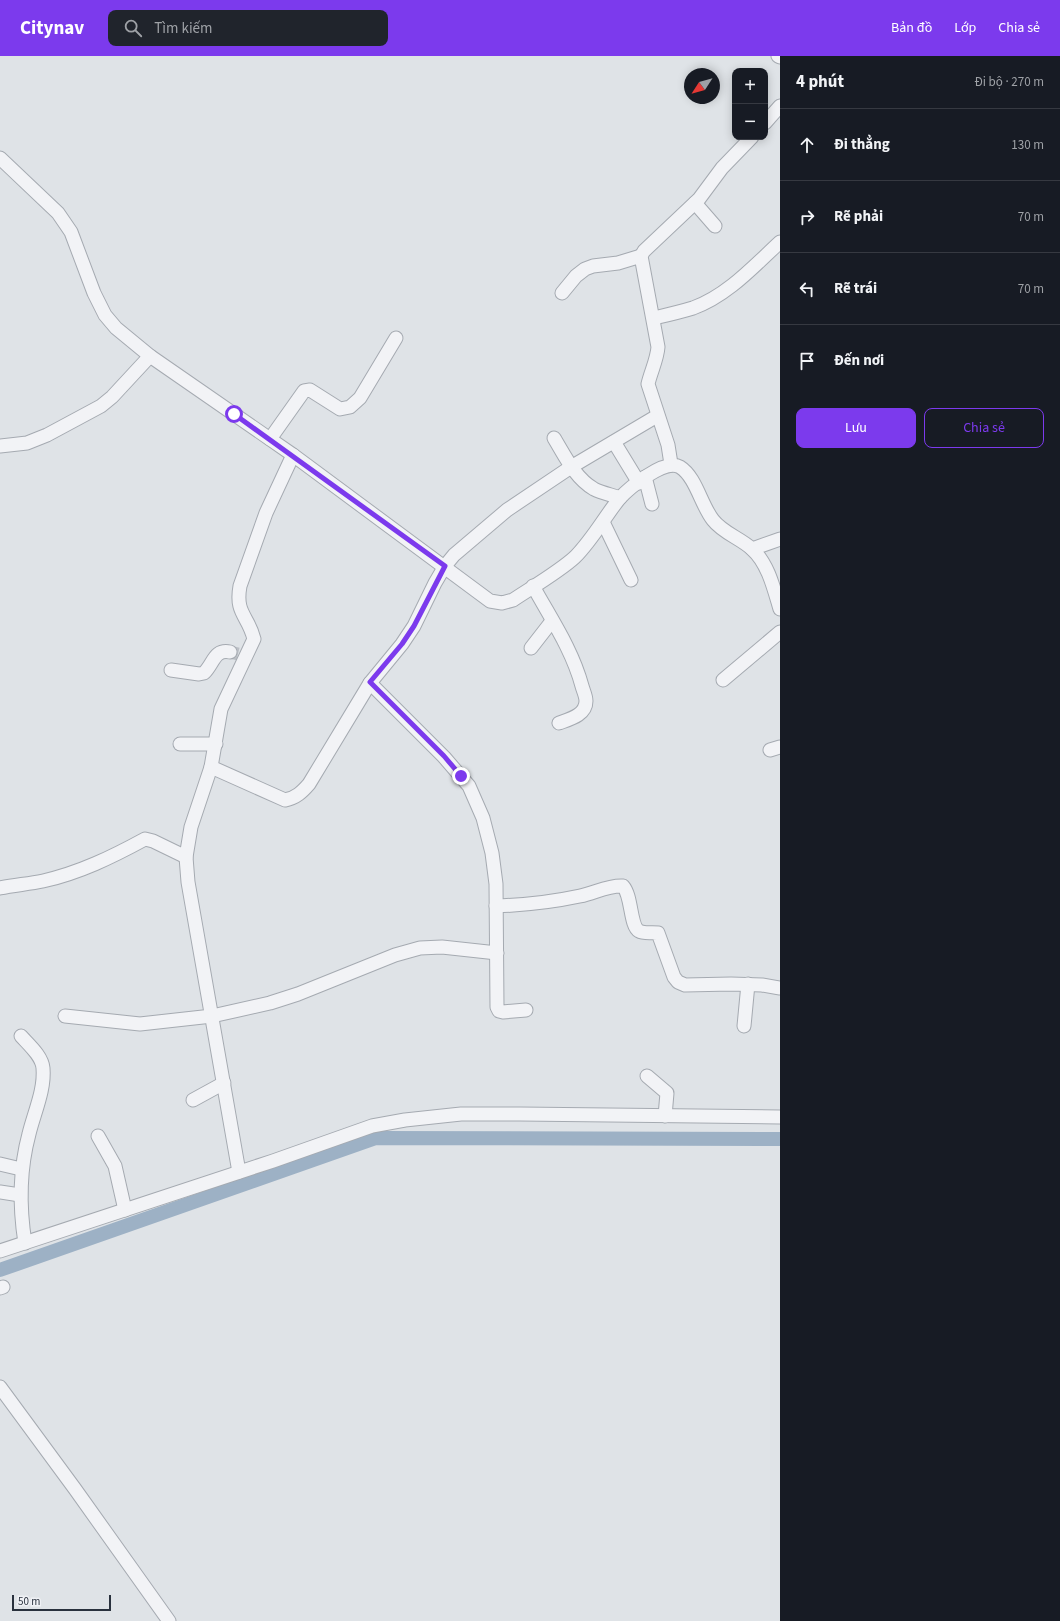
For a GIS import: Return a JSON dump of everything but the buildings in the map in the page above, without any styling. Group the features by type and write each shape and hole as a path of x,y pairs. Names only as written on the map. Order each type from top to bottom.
{"street":[{"path":"768,119 780,106"},
{"path":"562,293 584,269 593,266 618,263 641,256 644,251 695,203 722,168 749,140"},
{"path":"0,158 58,213 71,232 94,293 105,315 116,328 150,356 293,455 445,566 490,601 502,603 513,600 574,557 603,522 620,498 642,480 671,464 679,466 689,475 705,510 714,522 752,549 768,574 780,608"},
{"path":"695,203 715,226"},
{"path":"654,318 694,307 719,294 739,280 780,242"},
{"path":"641,256 654,318 658,347 657,360 650,374 648,384 657,416 668,445 671,464"},
{"path":"270,439 304,391 310,390 340,409 350,407 360,398 396,338"},
{"path":"0,446 27,442 46,435 101,406 112,397 150,356"},
{"path":"211,767 285,800 294,798 309,784 370,682 402,644 414,626 445,566 454,555 507,510 571,467 657,416"},
{"path":"554,438 571,467 594,489 620,498"},
{"path":"614,442 642,480 652,504"},
{"path":"239,1172 188,882 186,857 191,827 211,767 221,709 238,655 254,639 251,629 239,608 238,598 240,586 266,513 293,455"},
{"path":"603,522 631,580"},
{"path":"752,549 780,539"},
{"path":"533,586 552,621 564,639 574,660 586,701 584,708 576,717 559,723"},
{"path":"531,648 552,621"},
{"path":"723,680 780,632"},
{"path":"171,670 199,674 209,668 214,657 219,653 224,651 238,655"},
{"path":"370,682 444,756 470,786 483,818 492,852 496,906 497,1007 499,1011 503,1012 526,1010"},
{"path":"180,744 216,744"},
{"path":"0,888 42,881 72,873 105,860 145,839 153,841 186,857"},
{"path":"496,906 556,901 615,886 623,886 627,891 635,927 640,932 658,933 674,977 678,982 685,985 748,984 780,988"},
{"path":"65,1016 140,1024 212,1016 270,1003 395,955 420,948 442,947 497,953"},
{"path":"744,1026 748,984"},
{"path":"21,1036 37,1053 43,1067 42,1082 21,1169 21,1215 25,1243"},
{"path":"647,1076 667,1093 665,1116"},
{"path":"193,1100 224,1084"},
{"path":"0,1251 239,1172 372,1126 405,1120 461,1114 780,1117"},
{"path":"98,1136 115,1166 125,1210"},
{"path":"0,1164 21,1169"},
{"path":"0,1192 20,1195"},
{"path":"0,1387 75,1488 169,1621"}],"waterway":[{"path":"0,1270 376,1138 780,1139"}],"tunnel":[{"path":"230,652 238,654"}],"route":[{"path":"234,414 293,455 445,566 414,626 402,644 370,682 444,756 461,776"}]}
